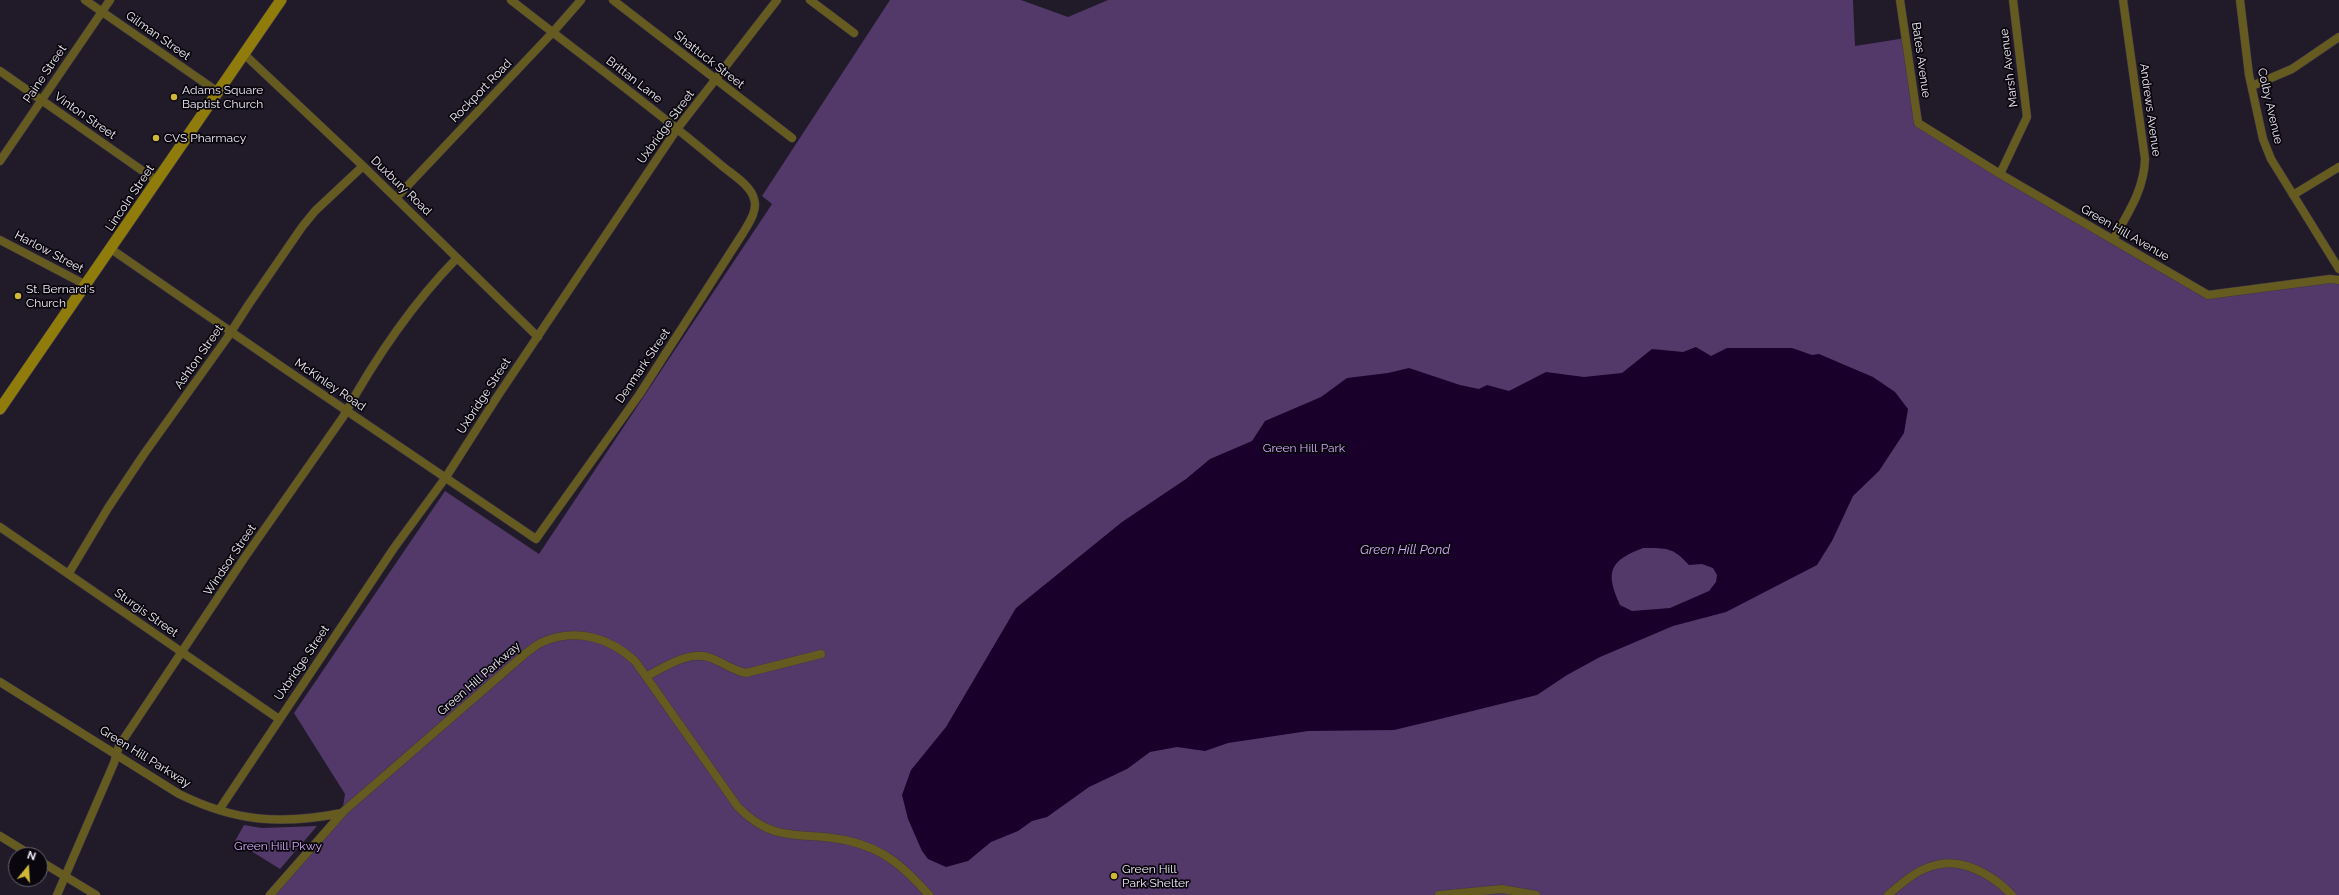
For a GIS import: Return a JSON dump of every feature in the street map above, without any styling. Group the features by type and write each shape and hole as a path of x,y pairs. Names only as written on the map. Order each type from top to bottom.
{"main road":[{"name":"Lincoln Street","path":"0,409 245,55 281,0"}],"street":[{"name":"Gilman Street","path":"86,0 218,92"},
{"name":"Paine Street","path":"0,161 110,0"},
{"name":"Brittan Lane","path":"511,0 677,129 740,182 754,199"},
{"name":"Rockport Road","path":"396,198 553,32 581,0"},
{"name":"Shattuck Street","path":"613,0 792,138"},
{"name":"Uxbridge Street","path":"219,810 394,548 446,477 677,129 777,0"},
{"path":"810,0 854,33"},
{"name":"Bates Avenue","path":"1900,0 1918,123"},
{"name":"Marsh Avenue","path":"2000,174 2027,118 2013,0"},
{"name":"Andrews Avenue","path":"2113,240 2140,191 2144,177 2145,159 2124,0"},
{"name":"Colby Avenue","path":"2240,0 2252,86 2263,139 2271,159 2339,269"},
{"path":"2252,86 2292,69 2339,36"},
{"name":"Duxbury Road","path":"245,55 363,166 538,337"},
{"name":"Vinton Street","path":"0,71 157,181"},
{"name":"Green Hill Avenue","path":"1918,123 2000,174 2208,295 2330,279 2339,280"},
{"name":"Ashton Street","path":"68,573 136,466 232,333 249,304 314,211 363,166"},
{"path":"2293,195 2339,167"},
{"name":"Denmark Street","path":"536,539 678,337 747,226 754,211 754,199"},
{"name":"Harlow Street","path":"0,240 86,285"},
{"name":"McKinley Road","path":"111,249 536,539"},
{"name":"Windsor Street","path":"58,895 119,746 183,653 245,557 347,410 428,289 457,258"},
{"name":"Sturgis Street","path":"0,527 279,719"},
{"name":"Green Hill Parkway","path":"1,686 117,754 179,794 219,810 262,820 289,821 342,813 526,653 545,640 578,635 602,640 624,651 647,676 738,807 752,820 770,830 784,834 841,839 864,846 902,866 929,895"},
{"path":"647,676 685,658 697,655 712,658 735,671 746,673 821,654"},
{"path":"270,895 342,813"},
{"path":"0,836 18,847"},
{"path":"1888,895 1921,871 1938,864 1967,866 1995,879 2012,895"},
{"path":"48,866 96,895"},
{"path":"1439,895 1502,890 1536,895"}],"green space":[{"name":"Green Hill Park","path":"890,0 1021,0 1068,17 1108,0 1853,0 1855,46 1906,38 1918,123 2208,295 2339,280 2339,895 270,895 342,813 345,794 294,713 445,491 539,554 772,204 762,196"},
{"name":"Green Hill Pkwy","path":"244,825 262,828 317,826 280,869 235,841"}],"water":[{"name":"Green Hill Pond","path":"1696,347 1711,356 1727,348 1792,348 1812,355 1819,354 1873,377 1895,392 1908,409 1904,433 1879,471 1853,496 1832,541 1817,565 1726,612 1673,626 1600,657 1567,675 1537,695 1394,730 1308,731 1228,743 1205,751 1177,747 1150,752 1127,769 1089,787 1047,817 1032,821 1018,831 991,842 968,861 946,867 928,859 922,851 908,819 902,795 911,770 946,727 1016,608 1122,522 1186,479 1210,459 1252,441 1265,421 1321,397 1347,378 1388,373 1409,368 1460,385 1479,389 1487,385 1509,391 1546,372 1584,377 1622,373 1652,349 1683,352","holes":["1643,548 1669,550 1678,555 1689,565 1702,564 1713,568 1717,575 1716,582 1709,591 1670,608 1632,611 1620,605 1615,594 1612,584 1613,569 1623,558"]}],"place":[{"name":"Adams Square Baptist Church","path":"174,97"},
{"name":"CVS Pharmacy","path":"156,138"},
{"name":"St. Bernard's Church","path":"18,296"},
{"name":"Green Hill Park Shelter","path":"1114,876"}]}
